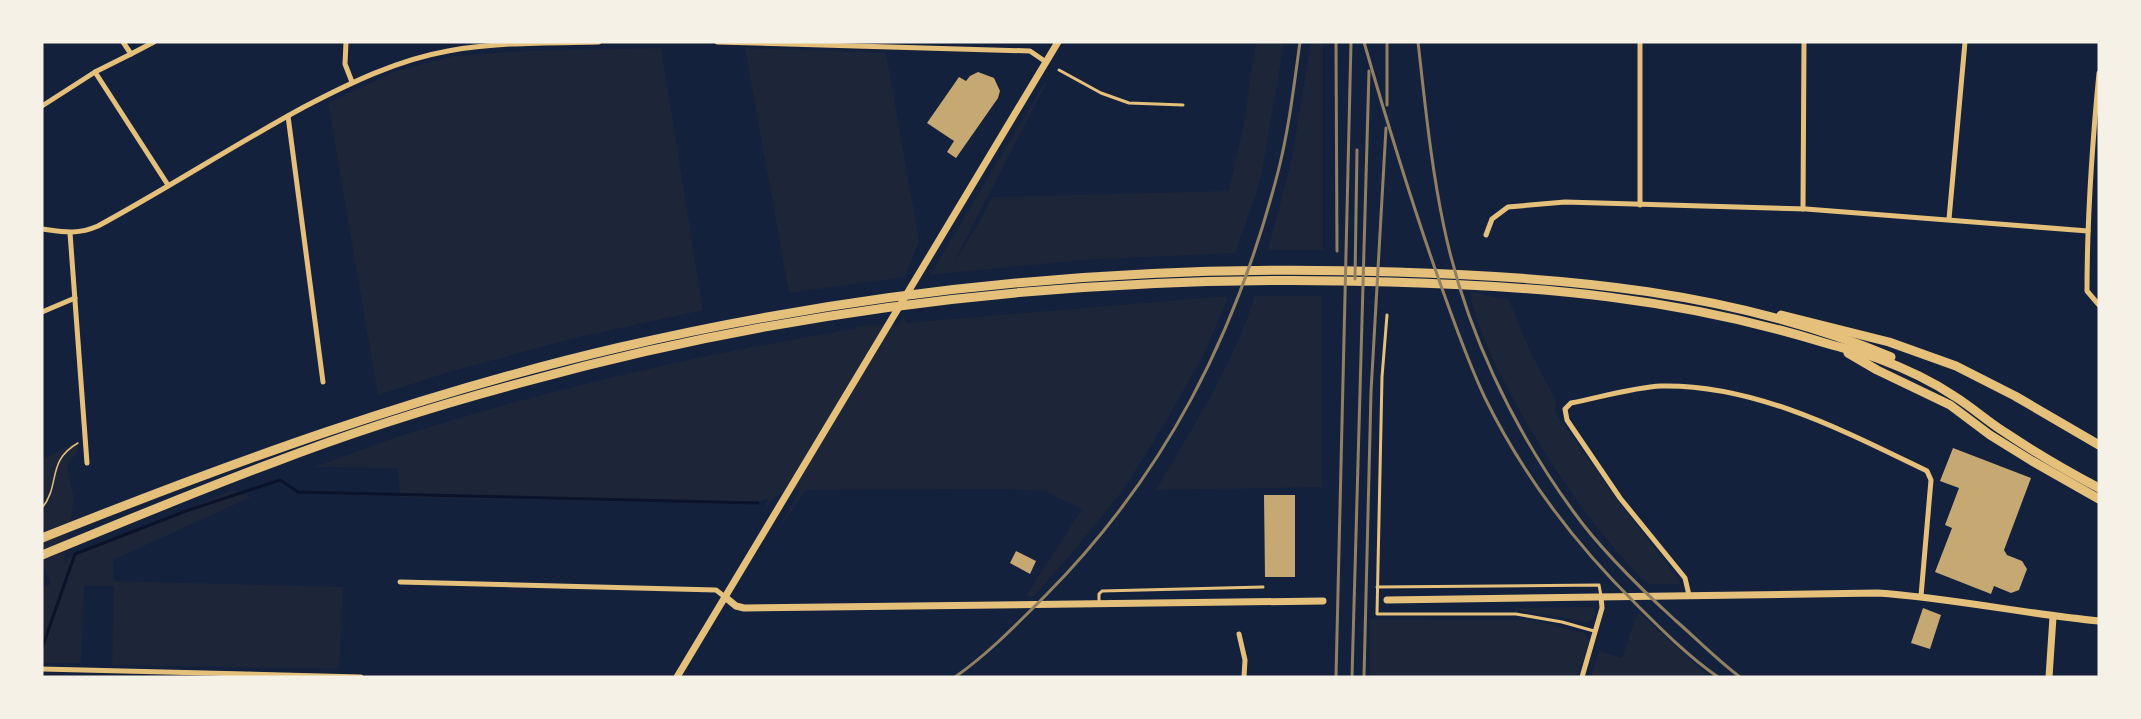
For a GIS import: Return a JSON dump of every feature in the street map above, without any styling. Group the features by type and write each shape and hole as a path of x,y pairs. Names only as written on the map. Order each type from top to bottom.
{"highway":[{"path":"42,538 133,502 402,407 514,375 655,340 757,318 877,298 1011,283 1200,270 1328,270 1466,274 1561,280 1668,294 1755,312 1794,317 1888,342 1956,366 2015,396 2099,445"},
{"path":"42,555 271,463 405,417 528,381 624,357 758,328 948,300 1179,282 1328,280 1466,284 1571,292 1677,306 1763,325 1881,360 1916,374 1955,393 2003,431 2099,488"},
{"path":"1755,312 1870,348 1920,370 2025,439 2099,481"},
{"path":"1838,347 1877,370 1950,405 2007,446 2099,499"}],"street":[{"path":"123,42 131,54"},
{"path":"42,106 95,72 154,42"},
{"path":"346,42 345,64 352,82"},
{"path":"42,229 70,233 84,232 98,226 288,116 352,82 408,61 447,51 523,43 599,42"},
{"path":"717,42 961,45 1030,51 1046,62"},
{"path":"677,677 910,285 1058,42"},
{"path":"1640,42 1641,205"},
{"path":"1803,209 1804,42"},
{"path":"1950,219 1965,42"},
{"path":"95,72 168,185"},
{"path":"2099,74 2088,231 2087,291 2099,304"},
{"path":"288,116 323,382"},
{"path":"1486,235 1492,219 1508,207 1565,202 1803,209 2088,231"},
{"path":"70,233 87,463"},
{"path":"42,312 75,298"},
{"path":"1689,595 1685,578 1620,498 1567,420 1565,409 1571,403 1658,386 1715,389 1748,396 1797,413 1866,441 1927,471 1931,480 1921,596"},
{"path":"400,582 716,590 736,606 744,608 1323,601"},
{"path":"1387,600 1878,593 1921,596 2053,617 2099,621"},
{"path":"1582,677 1602,609 1601,596"},
{"path":"2049,677 2053,617"},
{"path":"1239,634 1245,660 1244,677"},
{"path":"42,669 361,677"}],"lane":[{"path":"1059,70 1101,93 1129,103 1183,105"},
{"path":"1387,315 1382,377 1377,615 1516,614 1562,622 1596,632"},
{"path":"1377,587 1599,585 1601,596"},
{"path":"1099,604 1098,597 1102,591 1263,587"}],"path":[{"path":"42,508 48,500 61,456 67,449 86,438"}],"shaded area":[{"path":"1256,42 1284,42 1263,166 1256,194 1235,253 1081,260 930,275 1045,82 1047,82 953,264 992,197 1229,191 1244,123"},
{"path":"1311,42 1323,42 1323,250 1268,250 1292,159"},
{"path":"661,48 703,310 574,338 449,372 378,395 328,103 396,71 453,56 526,51"},
{"path":"745,48 886,53 919,241 905,277 789,293"},
{"path":"1470,292 1509,300 1529,349 1556,401 1555,412 1616,498 1680,581 1679,584 1650,584 1640,577 1570,492 1540,446 1500,373 1482,333"},
{"path":"1255,296 1322,296 1322,487 1156,490 1224,371"},
{"path":"1228,297 1206,350 1169,416 1124,489 1034,596 1026,596 1082,509 1045,491 1001,489 806,490 779,527 800,490 779,494 759,520 769,498 760,501 649,502 400,497 398,468 314,467 388,440 522,400 688,360 856,329 857,326 899,324 904,316 906,323"},
{"path":"78,441 78,451 67,465 74,499 64,560 233,490 251,497 113,560 114,581 343,587 339,669 112,665 114,586 84,586 81,663 42,663 42,588 51,584 45,568 42,569 42,460"},
{"path":"1595,607 1595,617 1587,623 1515,610 1515,608"},
{"path":"1638,612 1711,677 1591,677 1599,651 1622,658"},
{"path":"1370,619 1532,620 1584,633 1590,642 1577,677 1370,677"},
{"path":"42,674 300,677 42,677"}],"building":[{"path":"978,72 994,78 1000,91 998,98 956,158 947,152 954,141 927,123 959,77 966,81"},
{"path":"1953,448 2031,478 2004,550 2007,555 2022,561 2027,569 2019,590 2011,593 1994,586 1991,594 1935,572 1952,528 1945,525 1959,488 1940,481"},
{"path":"1264,495 1295,495 1295,577 1265,577"},
{"path":"1016,551 1036,561 1030,574 1010,563"},
{"path":"1923,608 1941,615 1930,649 1911,643"}],"waterway":[{"path":"42,648 75,554 186,511 280,480 298,492 758,503"}],"railway":[{"path":"955,677 1013,628 1088,549 1127,501 1161,451 1191,400 1218,346 1261,232 1285,140 1300,42"},
{"path":"1336,42 1337,251"},
{"path":"1336,677 1351,42"},
{"path":"1364,42 1439,280 1472,369 1500,427 1552,508 1593,558 1666,633 1718,677"},
{"path":"1387,42 1387,105"},
{"path":"1418,42 1435,181 1453,265 1478,339 1511,411 1551,479 1595,540 1648,595 1740,677"},
{"path":"1352,677 1369,71"},
{"path":"1364,677 1371,392 1386,128"},
{"path":"1355,279 1357,150"}]}
